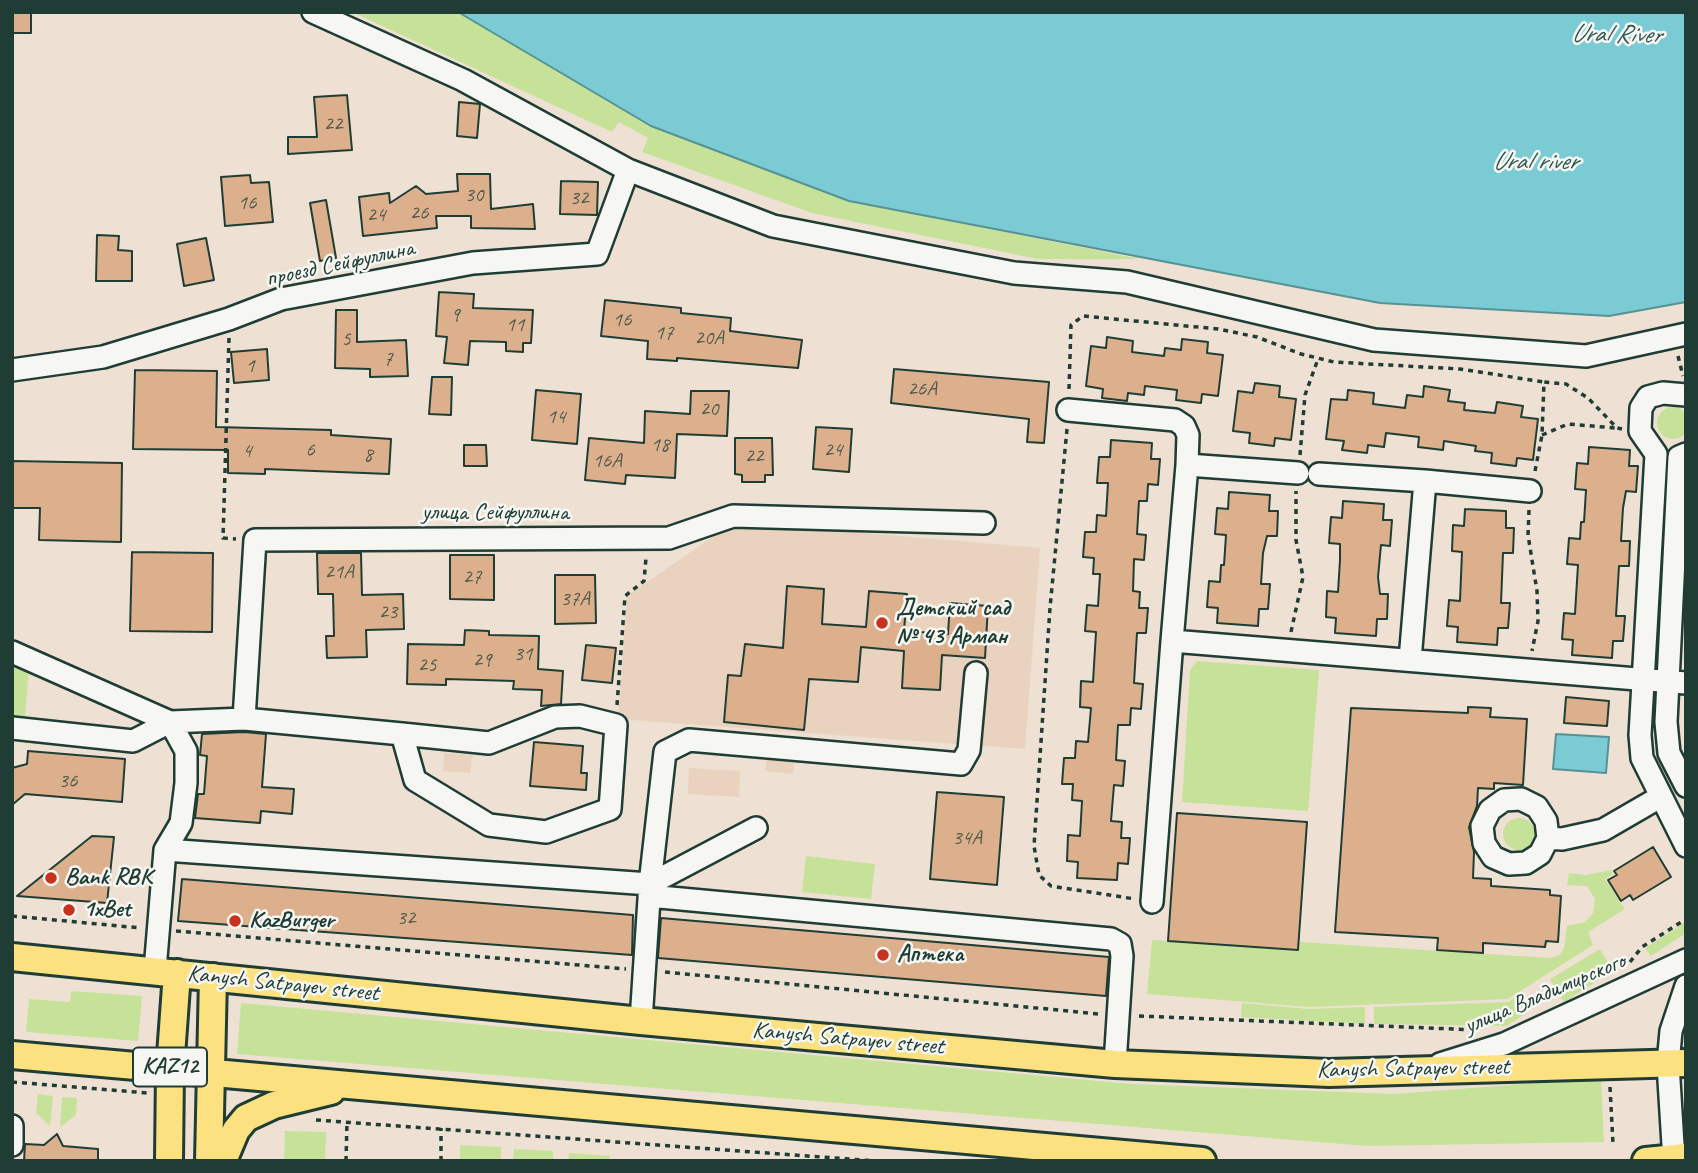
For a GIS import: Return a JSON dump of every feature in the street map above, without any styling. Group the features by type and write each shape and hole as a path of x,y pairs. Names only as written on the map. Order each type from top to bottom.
{"main road":[{"name":"Kanysh Satpayev street","path":"12,957 641,1021 1115,1064 1329,1073 1609,1063 1677,1064"},
{"name":"KAZ12","path":"166,972 170,1069 169,1161"},
{"name":"KAZ12","path":"209,1161 213,976"},
{"path":"12,1055 1202,1161"},
{"path":"223,1161 236,1130 246,1118 274,1105 354,1086"},
{"path":"1646,1161 1678,1159"}],"street":[{"path":"313,12 463,80 628,170 772,226 1014,273 1127,282 1374,340 1586,356 1679,336"},
{"name":"проезд Сейфуллина","path":"12,370 103,356 229,319 281,299 473,263 597,254 628,170"},
{"path":"1683,394 1648,397 1641,408 1640,431 1656,454 1640,735 1642,758 1686,846"},
{"path":"1068,410 1175,420 1184,426 1188,435 1152,902"},
{"path":"1686,454 1679,457 1677,682 1666,722 1669,753 1686,786"},
{"path":"1187,465 1530,491"},
{"path":"1410,660 1425,481"},
{"name":"улица Сейфуллина","path":"255,540 669,538 733,516 984,523"},
{"path":"244,719 255,540"},
{"path":"1172,641 1677,682"},
{"path":"12,652 170,722 186,751 186,783 181,822 165,850 159,929 166,972"},
{"path":"641,1021 650,890 665,752 689,740 961,764 969,750 976,673"},
{"path":"12,728 133,741 170,722 244,719 402,734 489,743 555,717 580,716 615,725 610,809 546,832 489,825 415,780 402,734"},
{"path":"1548,838 1562,839 1603,830 1660,797"},
{"path":"650,890 756,828"},
{"path":"165,850 650,890 1111,939 1120,944 1122,956 1115,1064"},
{"name":"улица Владимирского","path":"1422,1070 1504,1044 1686,960"},
{"path":"1678,1159 1677,1064 1671,1031 1686,986"},
{"path":"12,1126 12,1144"}],"path":[{"path":"229,319 223,538 255,540"},
{"path":"1679,336 1683,394"},
{"path":"1287,651 1303,577 1294,510 1309,473 1305,395 1318,359"},
{"path":"1528,670 1538,621 1537,591 1528,535 1530,491 1542,435 1544,382 1566,384 1588,398 1617,428"},
{"path":"1542,435 1568,424 1640,431"},
{"path":"615,725 625,596 644,581 647,538"},
{"path":"12,916 645,970 1118,1015 1490,1030"},
{"path":"1609,1081 1613,1144"},
{"path":"12,1082 150,1093"},
{"path":"311,1119 876,1161"},
{"path":"346,1161 347,1120"},
{"path":"441,1128 441,1161"},
{"path":"769,1152 769,1161"}],"shaded area":[{"path":"734,522 1040,548 1025,749 618,719 627,596"},
{"path":"444,753 472,755 470,773 443,771"},
{"path":"767,755 794,757 793,774 765,771"},
{"path":"689,768 740,771 739,797 688,794"}],"green space":[{"path":"352,12 458,12 651,126 849,201 1140,259 1038,259 812,213 642,152 648,138 619,122 612,132"},
{"path":"1673,407 1684,412 1689,423 1684,434 1673,439 1662,434 1657,423 1662,412"},
{"path":"1197,661 1319,670 1308,811 1182,802 1190,670"},
{"path":"12,664 29,666 25,718 12,717"},
{"path":"1519,818 1531,822 1535,834 1531,846 1519,850 1507,846 1503,834 1507,822"},
{"path":"806,856 875,864 871,899 802,892"},
{"path":"1611,870 1613,874 1605,879 1625,909 1588,932 1593,945 1508,999 1309,1007 1147,994 1152,940 1299,951 1300,942 1551,958 1560,955 1564,948 1567,926 1585,922 1593,913 1595,899 1587,886 1567,885 1569,873 1586,875"},
{"path":"1686,922 1686,933 1651,956 1645,948"},
{"path":"1600,949 1613,971 1564,1002 1550,979"},
{"path":"71,991 142,996 138,1041 26,1032 29,999 70,1002"},
{"path":"1516,997 1527,1013 1506,1026 1374,1024 1374,1007 1508,1002"},
{"path":"241,1003 1132,1084 1395,1094 1601,1078 1604,1142 1368,1146 237,1054"},
{"path":"1242,1003 1309,1009 1365,1007 1365,1024 1241,1017"},
{"path":"38,1094 53,1096 50,1126 36,1113"},
{"path":"62,1097 77,1098 76,1115 60,1127"},
{"path":"285,1131 326,1132 325,1161 284,1161"},
{"path":"460,1145 501,1147 501,1161 460,1161"},
{"path":"514,1149 553,1151 553,1161 513,1161"},
{"path":"569,1153 610,1156 609,1161 568,1161"}],"water":[{"name":"Ural river","path":"458,12 1686,12 1686,302 1609,316 1380,303 849,201 651,126"},
{"path":"1556,734 1609,737 1606,773 1553,769"}],"building":[{"path":"12,12 31,12 31,33 12,33"},
{"path":"347,95 352,150 288,154 288,137 317,137 314,97"},
{"path":"459,102 480,104 477,138 457,136"},
{"path":"457,174 490,174 491,209 533,204 535,229 471,228 471,216 436,216 437,228 363,236 359,197 389,193 390,203 416,186 426,194 458,191"},
{"path":"250,175 251,183 269,182 273,222 225,226 221,177"},
{"path":"561,181 598,182 597,215 560,214"},
{"path":"326,200 336,258 320,261 310,203"},
{"path":"97,235 119,236 118,250 132,251 132,281 96,281"},
{"path":"206,238 214,280 184,286 177,244"},
{"path":"439,292 474,294 473,308 533,310 531,343 523,343 523,352 506,351 506,342 470,341 468,365 444,363 447,337 436,336"},
{"path":"605,300 681,308 681,313 731,318 730,331 802,340 798,368 677,358 677,361 647,359 648,341 601,336"},
{"path":"336,310 357,310 357,342 406,340 408,376 370,377 370,369 335,368"},
{"path":"1107,337 1133,341 1132,352 1164,356 1165,348 1181,350 1182,339 1208,342 1207,353 1223,355 1218,396 1202,394 1201,403 1176,400 1177,390 1145,386 1144,395 1128,393 1127,401 1102,398 1103,389 1086,386 1091,346 1106,348"},
{"path":"267,349 269,380 234,383 231,352"},
{"path":"894,369 1049,382 1044,443 1027,442 1029,419 891,403"},
{"path":"135,370 217,371 216,427 331,430 331,435 391,439 389,474 265,469 265,474 228,473 228,450 133,449"},
{"path":"432,377 452,377 451,415 429,414"},
{"path":"1255,383 1280,386 1279,397 1296,399 1291,440 1275,438 1274,446 1249,443 1250,433 1233,431 1238,391 1253,393"},
{"path":"1424,386 1450,390 1448,401 1465,403 1464,410 1495,413 1497,402 1523,406 1521,417 1538,419 1533,460 1517,458 1516,466 1491,463 1492,453 1475,451 1476,446 1444,441 1443,450 1418,447 1419,437 1386,433 1384,447 1368,445 1367,453 1342,450 1344,441 1326,439 1331,399 1347,400 1348,390 1374,393 1373,404 1405,408 1407,395 1423,397"},
{"path":"536,390 581,394 577,444 532,440"},
{"path":"691,391 729,391 727,436 677,434 675,478 626,475 625,484 585,480 589,438 644,443 645,411 690,414"},
{"path":"816,427 852,429 849,472 813,469"},
{"path":"735,438 772,438 773,475 765,475 765,482 742,482 742,475 735,474"},
{"path":"1111,440 1152,443 1151,459 1160,459 1158,485 1148,484 1147,501 1139,501 1137,534 1146,535 1144,560 1134,559 1133,591 1140,592 1139,608 1148,608 1146,633 1137,633 1134,683 1143,684 1141,709 1131,708 1130,725 1118,725 1116,760 1125,761 1123,786 1114,785 1111,821 1122,822 1121,838 1130,838 1128,864 1118,863 1117,880 1077,878 1078,862 1067,861 1068,835 1080,836 1082,801 1072,800 1073,784 1062,784 1064,758 1075,758 1076,741 1088,742 1091,708 1080,707 1081,681 1093,682 1096,632 1085,631 1087,605 1098,606 1100,574 1093,574 1094,558 1083,557 1085,532 1096,532 1097,515 1106,516 1108,483 1097,483 1099,457 1110,457"},
{"path":"464,445 486,445 487,466 464,466"},
{"path":"1589,447 1630,450 1629,466 1638,466 1636,492 1626,491 1623,508 1621,541 1630,541 1629,566 1619,566 1616,616 1625,616 1623,641 1613,641 1612,658 1572,655 1573,640 1562,639 1564,613 1575,614 1578,565 1567,564 1569,538 1580,539 1581,522 1584,522 1586,490 1575,489 1577,463 1588,464"},
{"path":"12,461 122,463 121,542 39,540 40,508 12,508"},
{"path":"1229,492 1270,495 1269,511 1278,511 1277,536 1267,536 1263,553 1261,584 1270,584 1268,609 1259,609 1258,626 1217,623 1218,608 1207,607 1209,581 1220,582 1221,565 1224,565 1226,535 1215,534 1217,508 1228,509"},
{"path":"1343,501 1384,504 1383,520 1392,520 1390,546 1381,545 1378,577 1380,594 1388,594 1387,619 1377,619 1376,636 1335,633 1336,618 1326,617 1327,591 1338,592 1340,560 1340,544 1329,543 1331,517 1342,518"},
{"path":"1465,509 1506,511 1506,528 1514,528 1513,553 1503,553 1501,603 1510,603 1508,628 1498,628 1497,645 1457,642 1458,627 1447,626 1449,600 1460,601 1462,552 1452,551 1453,525 1464,526"},
{"path":"132,552 213,553 212,632 130,631"},
{"path":"317,553 361,553 362,595 403,594 404,629 366,630 367,657 327,658 326,636 334,636 333,594 318,594"},
{"path":"450,555 494,555 494,600 450,599"},
{"path":"555,575 595,575 596,623 555,624"},
{"path":"787,586 824,589 822,624 866,627 869,591 907,594 904,631 948,634 950,603 988,606 985,658 942,655 940,690 902,688 904,651 861,647 858,682 809,679 804,730 724,722 728,675 741,676 745,644 783,648"},
{"path":"465,630 489,631 489,635 539,636 538,669 563,671 561,704 541,706 542,690 513,689 514,681 446,679 446,685 407,684 408,644 464,645"},
{"path":"586,645 616,648 612,683 582,680"},
{"path":"1566,697 1609,701 1607,726 1564,723"},
{"path":"1468,707 1491,708 1490,717 1527,719 1523,785 1494,783 1494,789 1478,788 1477,806 1469,827 1474,852 1473,878 1491,879 1491,886 1550,890 1550,895 1561,896 1558,942 1546,941 1545,947 1483,943 1483,953 1437,950 1438,938 1335,932 1351,708 1468,713"},
{"path":"202,734 266,734 262,787 294,789 292,814 261,811 260,823 195,818 198,794 204,794 207,756 200,755"},
{"path":"534,742 583,746 581,773 587,773 586,790 530,786"},
{"path":"28,751 125,759 122,802 25,794 12,805 12,768 27,764"},
{"path":"937,792 1004,797 997,885 930,879"},
{"path":"1177,813 1307,822 1298,950 1168,941"},
{"path":"92,836 114,837 107,903 17,896"},
{"path":"1653,847 1671,877 1633,900 1630,895 1621,901 1608,880 1617,875 1614,871"},
{"path":"182,879 633,915 632,955 178,921"},
{"path":"661,918 1109,957 1106,996 658,958"},
{"path":"57,1134 63,1146 98,1149 98,1161 24,1161 25,1144 44,1145"}],"place":[{"name":"Детский сад № 43 Арман","path":"882,623"},
{"name":"Bank RBK","path":"51,878"},
{"name":"1xBet","path":"69,910"},
{"name":"KazBurger","path":"235,921"},
{"name":"Аптека","path":"883,955"}],"water label":[{"name":"Ural River","path":"1616,35"}]}
